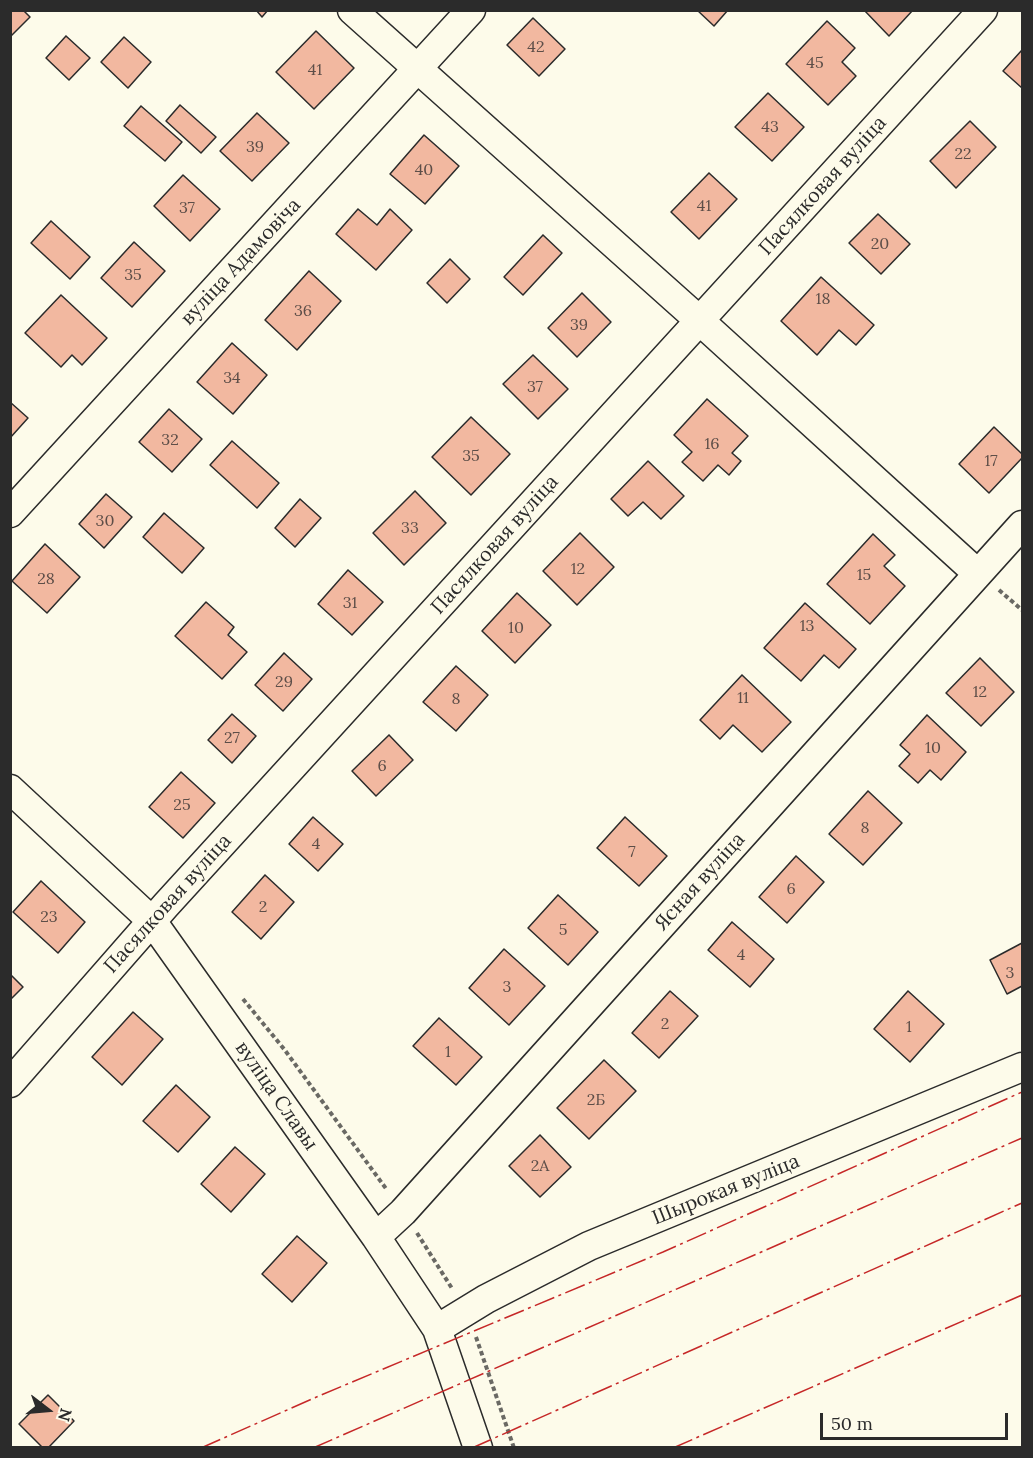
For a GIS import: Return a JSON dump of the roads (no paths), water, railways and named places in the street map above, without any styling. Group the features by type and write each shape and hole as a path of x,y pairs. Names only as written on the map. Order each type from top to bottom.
{"street":[{"path":"352,10 700,321 977,573"},
{"name":"вуліца Адамовіча","path":"10,513 471,10"},
{"name":"Пасялковая вуліца","path":"10,1083 152,921 983,10"},
{"name":"Ясная вуліца","path":"376,1237 403,1212 977,573 1023,525"},
{"name":"вуліца Славы","path":"10,789 152,921 376,1237 437,1329 478,1448"},
{"name":"Шырокая вуліца","path":"437,1329 486,1299 589,1246 1023,1067"}]}
